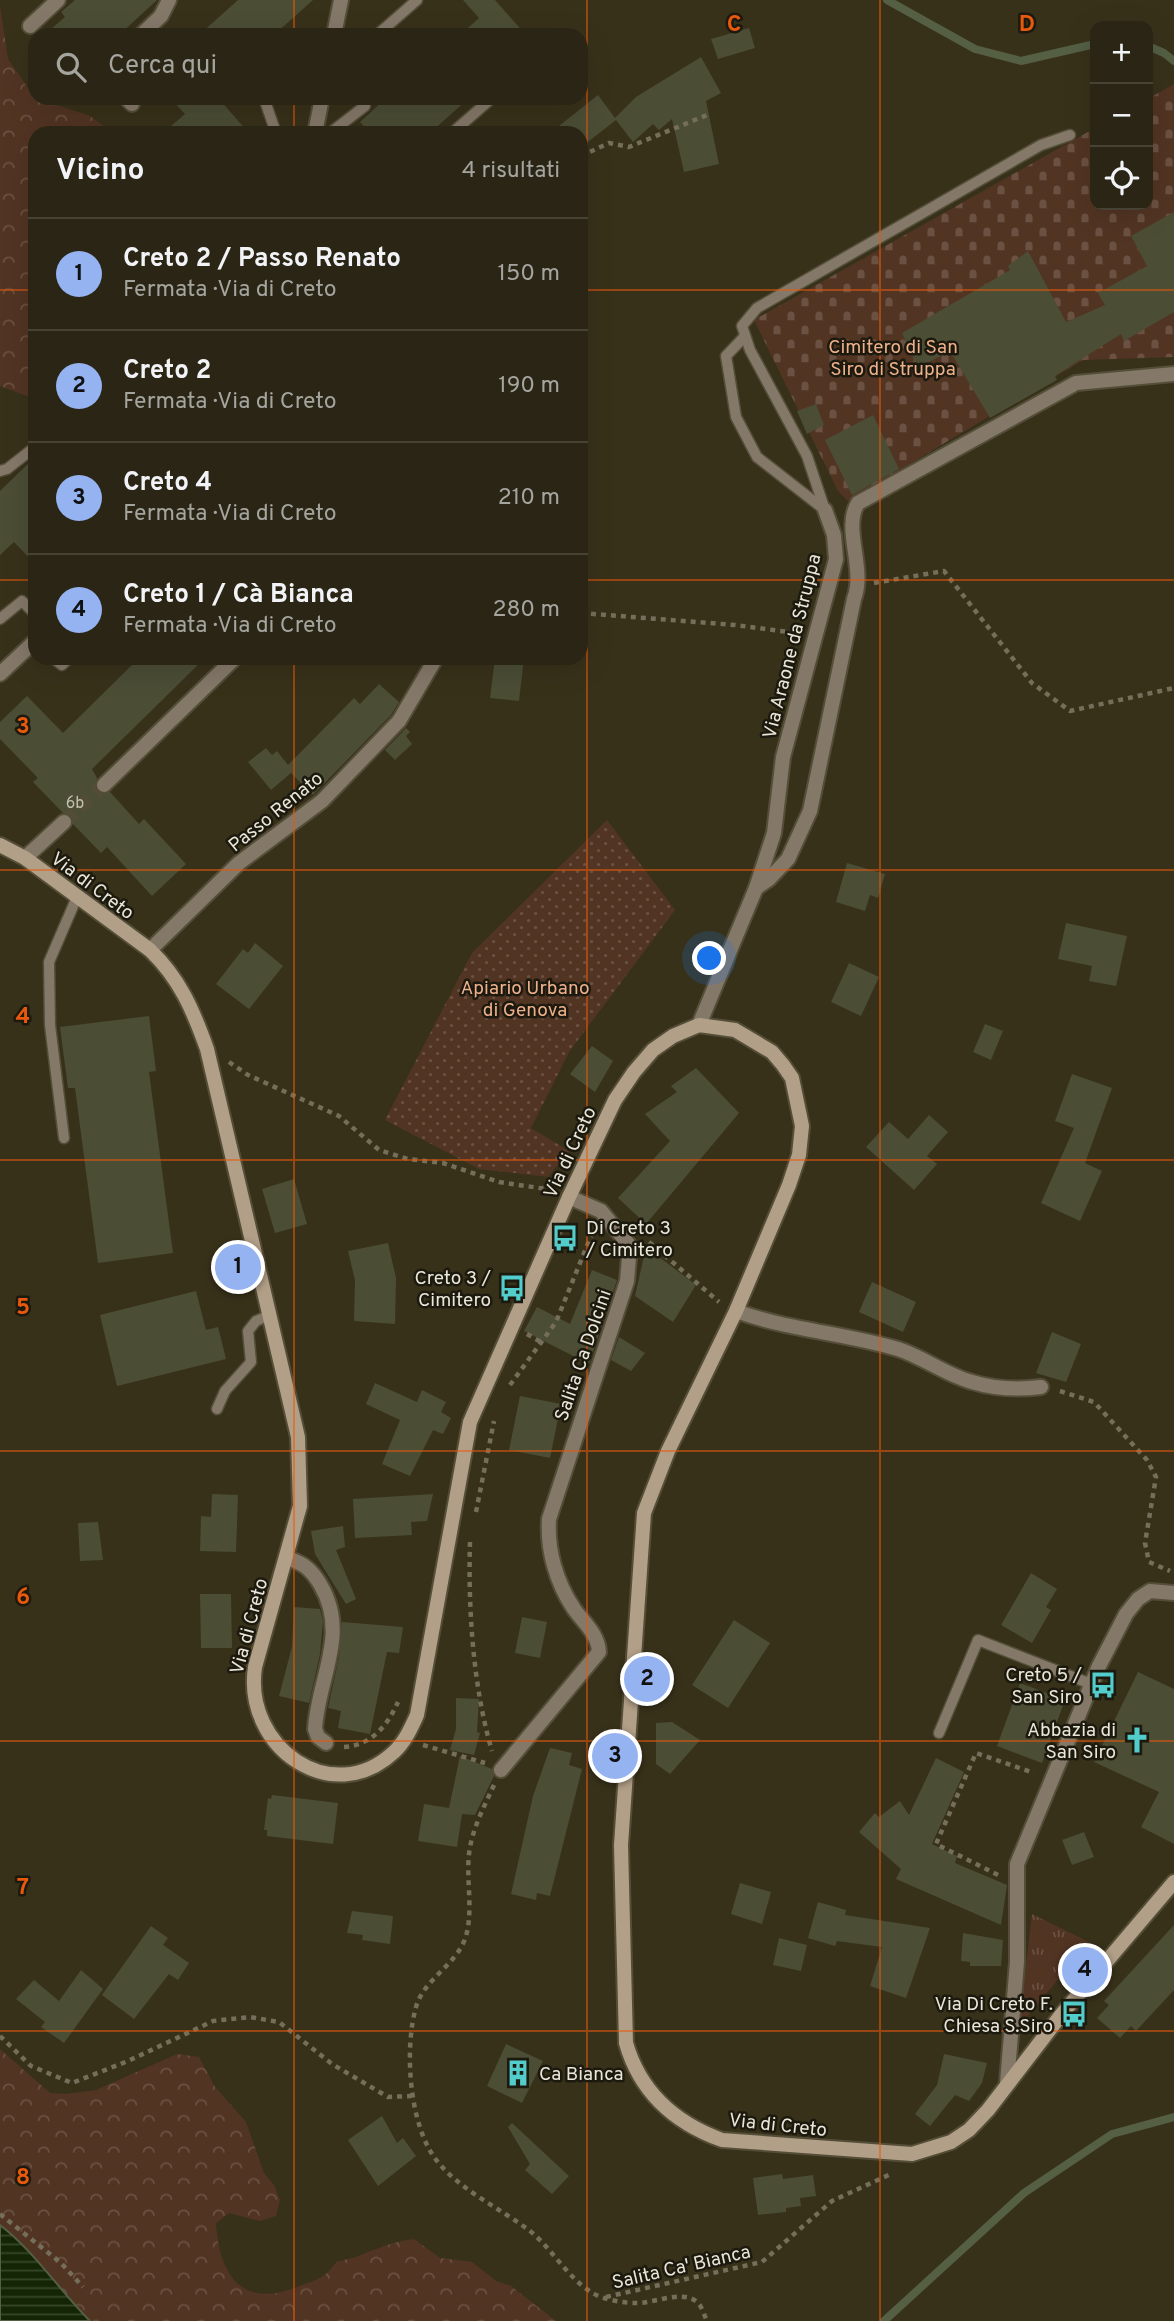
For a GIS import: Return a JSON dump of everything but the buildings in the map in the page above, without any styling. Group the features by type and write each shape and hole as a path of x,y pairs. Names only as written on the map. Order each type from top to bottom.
{"main road":[{"name":"Via di Creto","path":"0,845 25,858 150,950 180,984 207,1049 298,1437 300,1506 252,1688 255,1706 265,1729 295,1759 318,1771 340,1775 379,1764 401,1745 421,1701 470,1422 569,1197 615,1100 634,1072 653,1050 673,1036 698,1026 735,1030 772,1052 792,1078 800,1102 802,1126 799,1155 736,1311 667,1451 644,1513 621,1844 626,2043 633,2068 671,2115 695,2130 722,2140 912,2154 951,2142 969,2130 988,2110 1007,2083 1066,2019 1174,1882"}],"street":[{"path":"30,26 58,0"},
{"path":"148,28 161,16 169,0"},
{"path":"335,28 341,0"},
{"path":"316,126 321,105"},
{"path":"756,888 788,859 810,811 859,585 852,519 858,503 1076,383 1174,374"},
{"name":"Via Araone da Struppa","path":"698,1026 756,888 774,833 783,757 817,639 836,559 834,535 825,510"},
{"path":"0,674 28,648"},
{"path":"104,785 228,665"},
{"name":"Passo Renato","path":"150,950 239,863 322,801 399,721 432,665"},
{"name":"Via di Creto","path":"25,858 64,821"},
{"path":"569,1197 601,1211"},
{"name":"Salita Ca Dolcini","path":"501,1770 599,1652 597,1640 575,1610 558,1578 548,1533 559,1485 628,1281 630,1246 601,1211"},
{"path":"736,1311 772,1324 826,1332 898,1349 970,1382 1015,1390 1041,1387"},
{"path":"287,1558 303,1563 310,1569 329,1600 334,1615 331,1651 315,1721 318,1737 326,1743"},
{"path":"1007,2083 1017,1962 1017,1864 1091,1684 1126,1614 1138,1599 1150,1591 1174,1593"}],"lane":[{"path":"385,28 417,0"},
{"path":"266,105 274,126"},
{"path":"460,126 484,105"},
{"path":"339,126 365,106"},
{"path":"825,510 757,457 736,417 726,356 746,336 742,326 757,308 1041,145 1070,135"},
{"name":"Via Araone da Struppa","path":"746,336 750,350 807,456 825,510"},
{"path":"0,471 7,469 28,452"},
{"path":"0,619 22,601 28,607"},
{"path":"64,1138 50,1026 49,961 77,897"},
{"path":"217,1409 225,1391 251,1362 248,1331 256,1321 270,1315"},
{"path":"939,1733 978,1640 1091,1684"}],"path":[{"path":"588,153 609,143 629,147 707,115"},
{"path":"859,585 944,571 1032,684 1070,711 1174,688"},
{"path":"588,614 787,630 817,639"},
{"path":"207,1049 248,1074 340,1116 379,1150 408,1159 443,1163 499,1182 555,1190 569,1197"},
{"name":"Salita Ca Dolcini","path":"508,1388 556,1322 601,1211"},
{"path":"1041,1387 1094,1402 1147,1460 1156,1477 1145,1543 1149,1562 1174,1572"},
{"path":"475,1518 494,1418"},
{"path":"0,2036 31,2066 72,2083 128,2061 213,2021 250,2017 279,2022 332,2064 388,2097 411,2096 412,2039 416,2007 424,1989 454,1957 465,1938 469,1853 477,1822 501,1770 486,1730 472,1642 473,1531"},
{"path":"326,1743 346,1748 367,1741 384,1727 399,1700 421,1701"},
{"path":"401,1745 410,1754 424,1745 473,1757"},
{"path":"1015,1884 936,1844 976,1754 1051,1779"},
{"name":"Salita Ca' Bianca","path":"411,2096 424,2137 437,2161 467,2187 528,2230 551,2250 578,2281 602,2298 639,2287 762,2262 832,2201 899,2170"},
{"path":"0,2214 61,2263 83,2287"},
{"path":"602,2298 638,2303 660,2299 691,2299 699,2303 707,2321"}],"green space":[{"path":"0,6 8,59 28,88 28,105 56,105 90,116 104,126 28,126 28,396 0,386"},
{"name":"Cimitero di San Siro di Struppa","path":"1174,84 1174,357 1083,360 848,501 838,491 754,320 1090,131 1090,210 1153,210 1153,96"},
{"name":"Apiario Urbano di Genova","path":"607,820 675,910 569,1052 531,1128 569,1151 548,1177 479,1169 385,1120 472,953"},
{"path":"1032,1914 1089,1942 1027,2017 1020,2017"},
{"path":"0,2049 50,2093 66,2094 96,2090 177,2054 199,2057 215,2087 246,2122 264,2173 274,2185 280,2200 276,2216 260,2221 229,2213 216,2223 222,2258 237,2283 248,2290 262,2294 278,2293 323,2276 337,2262 414,2239 440,2258 472,2262 496,2281 511,2286 556,2321 90,2321 36,2259 0,2225"}],"shaded area":[{"path":"0,2225 36,2259 90,2321 0,2321"}],"waterway":[{"path":"887,0 975,49 1021,61 1090,45"},
{"path":"1153,48 1174,61"},
{"path":"884,2321 1024,2193 1112,2134 1174,2117"}],"tunnel":[{"path":"64,822 104,785"}],"place":[{"name":"Di Creto 3 / Cimitero","path":"565,1238"},
{"name":"Creto 2 / Passo Renato","path":"238,1267"},
{"name":"Creto 3 / Cimitero","path":"512,1288"},
{"name":"Creto 2","path":"647,1679"},
{"name":"Creto 5 / San Siro","path":"1103,1685"},
{"name":"Abbazia di San Siro","path":"1137,1740"},
{"name":"Creto 4","path":"615,1756"},
{"name":"Creto 1 / Cà Bianca","path":"1085,1970"},
{"name":"Via Di Creto F. Chiesa S.Siro","path":"1074,2014"},
{"name":"Ca Bianca","path":"518,2073"}]}
